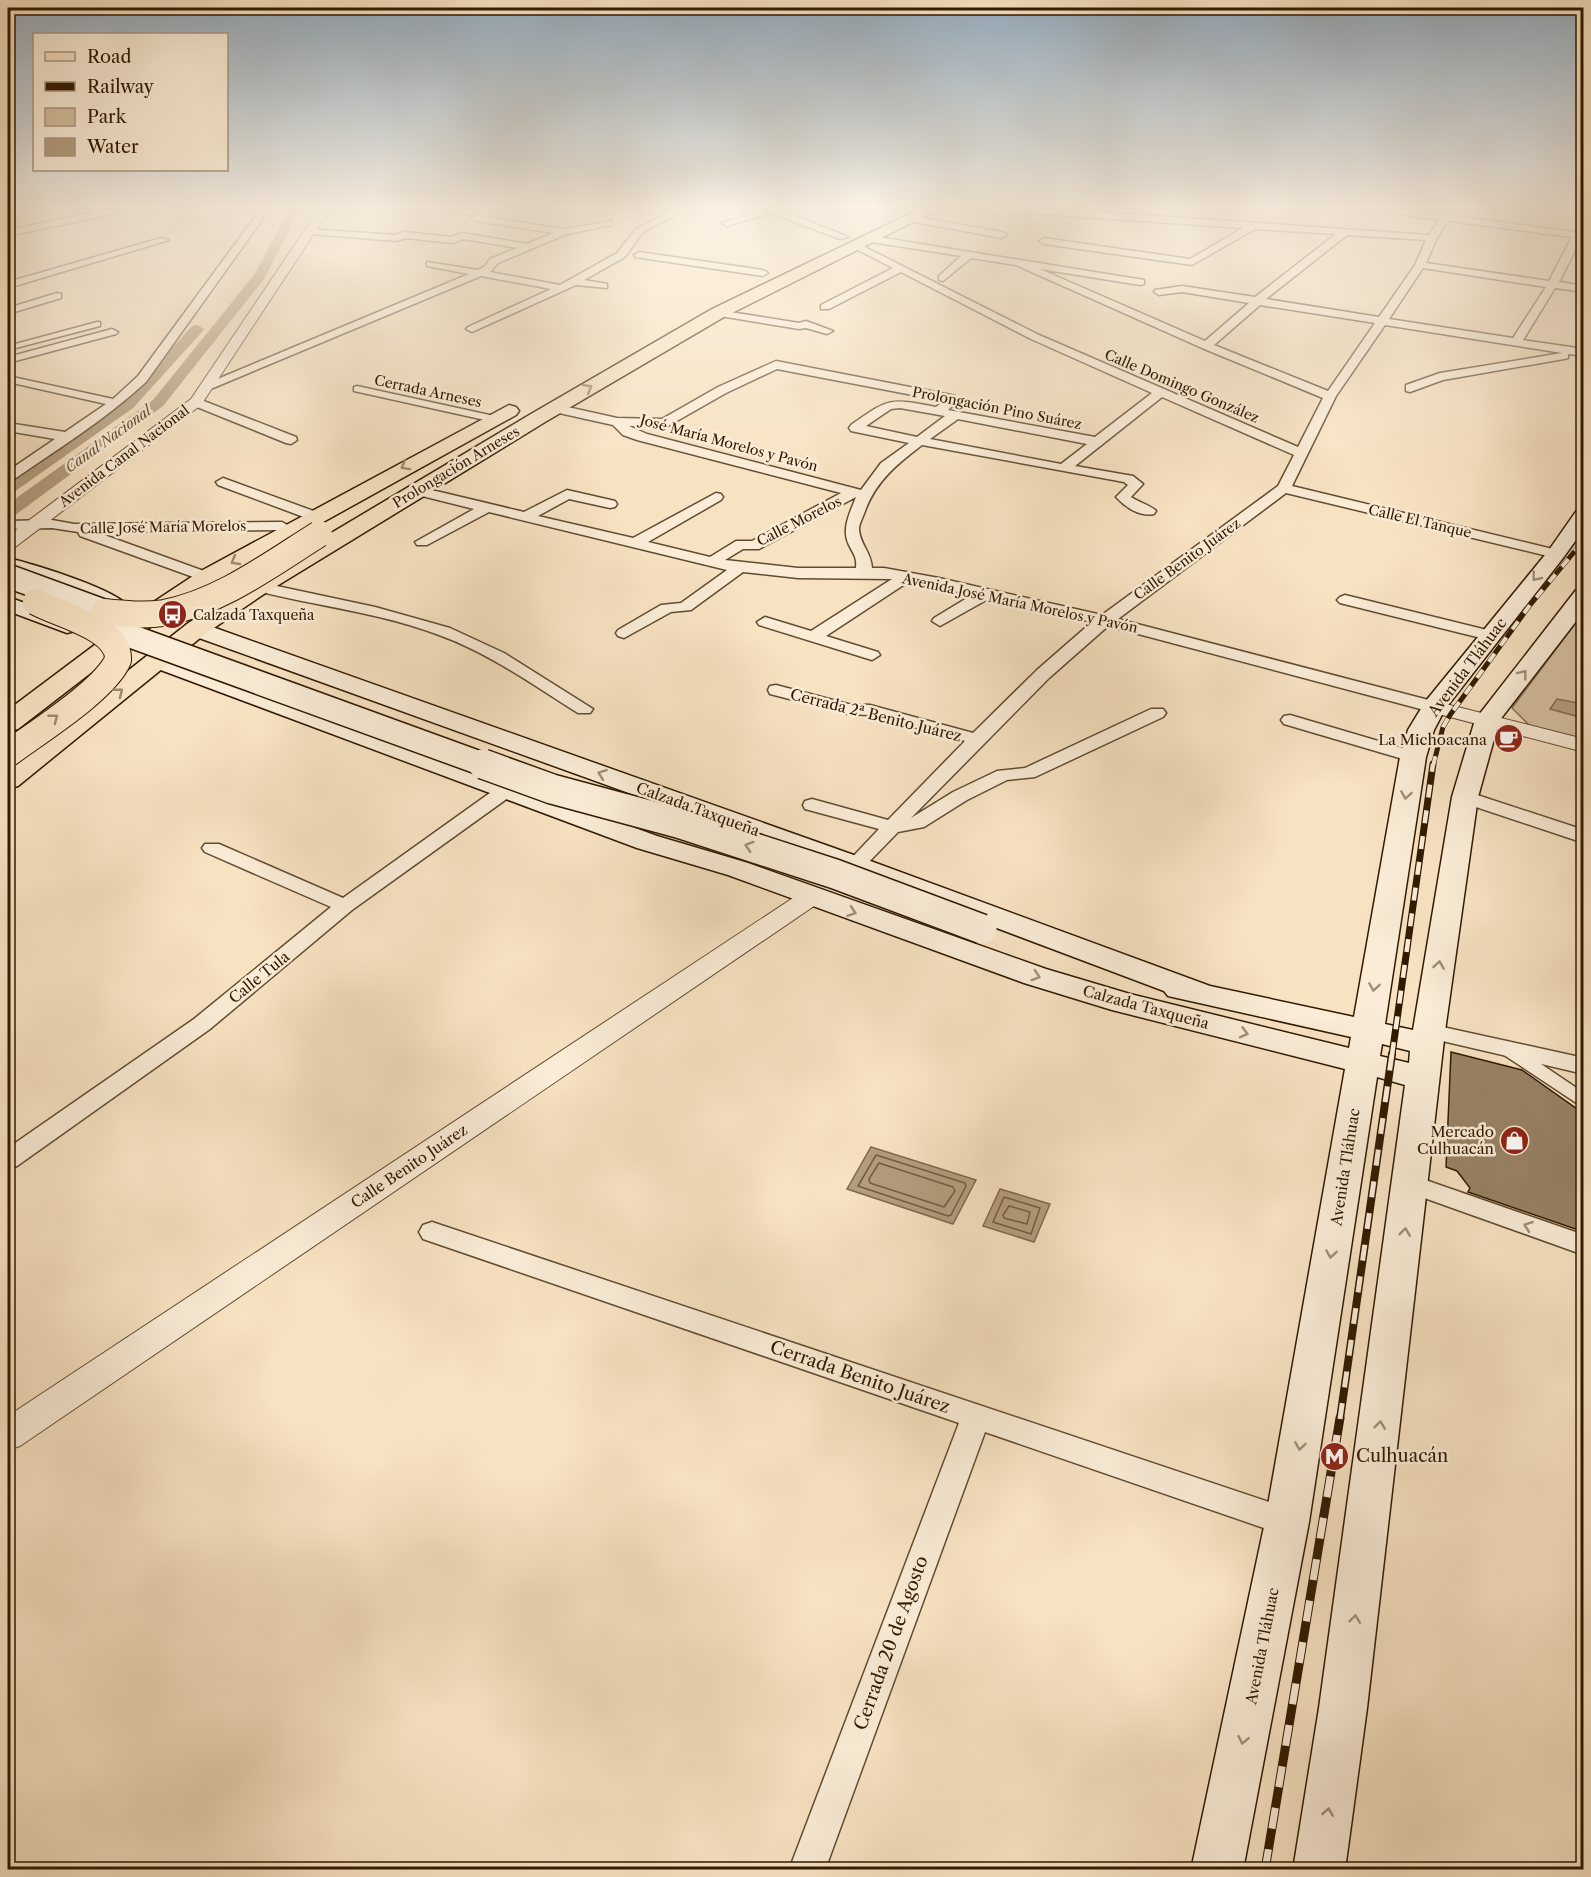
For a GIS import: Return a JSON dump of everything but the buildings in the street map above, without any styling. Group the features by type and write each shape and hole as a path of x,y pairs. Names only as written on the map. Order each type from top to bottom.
{"main road":[{"path":"644,335 722,294"},
{"name":"Prolongación Arneses","path":"8,780 196,629 258,587 415,490 539,409 758,294"},
{"name":"Prolongación Arneses","path":"8,723 148,616 207,578 318,525 494,419 539,409"},
{"path":"40,610 61,617 101,604 127,615 154,615 195,606 318,525 539,409"},
{"name":"Avenida Tláhuac","path":"1217,1869 1287,1522 1413,757 1421,730 1434,707 1489,635 1556,554 1584,514"},
{"name":"Calzada Taxqueña","path":"8,564 101,604 502,751 568,778 663,832 738,869"},
{"name":"Calzada Taxqueña","path":"8,576 119,608 117,618 120,621 131,622 148,616"},
{"name":"Calzada Taxqueña","path":"8,592 112,644"},
{"path":"1319,1869 1343,1708 1427,1051 1465,797 1487,720 1584,595"},
{"name":"Calzada Taxqueña","path":"8,604 40,610 552,789 678,824 835,874 1116,977 1198,992"},
{"path":"8,754 108,677 119,658 118,651 110,638 50,611 40,610"},
{"name":"Calzada Taxqueña","path":"196,629 855,865 1198,992 1365,1046"},
{"path":"217,683 208,676 207,672 212,664 235,654 262,652"},
{"name":"Calzada Taxqueña","path":"158,661 647,842 738,869 1035,976 1123,1003 1365,1046 1427,1051"}],"street":[{"path":"8,477 116,403 152,366 204,294"},
{"name":"Avenida Canal Nacional","path":"8,544 32,523 196,402 270,294"},
{"path":"209,385 429,294"},
{"path":"472,329 550,294"},
{"path":"825,307 851,294"},
{"name":"Calle Domingo González","path":"951,294 1035,337 1302,454"},
{"path":"1087,294 1206,346 1330,396"},
{"path":"1211,294 1583,353"},
{"path":"1206,346 1266,294"},
{"name":"Calle Benito Juárez","path":"855,865 1042,674 1106,620 1284,488 1330,396 1400,294"},
{"path":"1516,342 1547,294"},
{"path":"8,311 57,296"},
{"path":"718,313 799,326 806,324 826,331"},
{"path":"8,348 98,324"},
{"path":"8,360 112,332"},
{"path":"1410,387 1440,377 1583,353"},
{"path":"617,422 664,423 722,390 776,365 951,399 951,402 937,412"},
{"path":"8,379 116,403"},
{"name":"Cerrada Arneses","path":"357,389 494,419"},
{"name":"Prolongación Pino Suárez","path":"1064,468 1159,393"},
{"path":"196,402 291,440"},
{"name":"Prolongación Pino Suárez","path":"918,442 855,428 891,404 1098,442"},
{"name":"José María Morelos y Pavón","path":"539,409 617,422 628,432 642,437 859,494"},
{"name":"Calle Morelos","path":"712,562 741,544 754,546 859,494 886,466 956,415"},
{"path":"8,427 69,436"},
{"path":"918,442 1134,481 1136,484 1123,497 1136,507 1149,511"},
{"path":"223,482 318,525"},
{"name":"Calle El Tanque","path":"1284,488 1556,554"},
{"name":"Avenida José María Morelos y Pavón","path":"415,490 739,568 905,577 1106,620 1584,746"},
{"path":"527,516 567,494 610,504"},
{"name":"Calle Morelos","path":"859,494 852,528 856,545 864,556 864,573"},
{"path":"634,544 716,497"},
{"path":"422,542 488,507"},
{"name":"Calle José María Morelos","path":"8,525 32,523 74,528 282,526"},
{"path":"74,528 207,578"},
{"path":"624,633 667,608 685,607 739,568"},
{"path":"815,636 905,577"},
{"path":"258,587 402,618 446,632 483,650 584,708"},
{"path":"940,621 985,594"},
{"path":"1345,600 1489,635"},
{"path":"765,622 872,655"},
{"name":"Cerrada 2ª Benito Juárez","path":"776,690 848,709 870,710 976,739"},
{"path":"812,805 893,827 917,823 960,796 1003,775 1029,773 1157,713"},
{"path":"1290,720 1413,757"},
{"name":"Calle Tula","path":"8,1160 202,1024 345,906 508,789"},
{"path":"1465,797 1584,837"},
{"path":"212,848 345,906"},
{"name":"Calle Benito Juárez","path":"8,1435 811,897"},
{"path":"1505,1047 1584,1102"},
{"path":"1427,1051 1505,1047 1584,1066"},
{"path":"1411,1184 1584,1245"},
{"name":"Cerrada Benito Juárez","path":"432,1232 1287,1522"},
{"name":"Cerrada 20 de Agosto","path":"807,1869 976,1416"}],"green space":[{"path":"1583,613 1583,740 1529,725 1512,708"}],"water":[{"path":"1578,695 1583,695 1583,718 1550,709 1557,699 1578,703 1580,700"},
{"path":"871,1147 976,1180 953,1224 847,1189"},
{"path":"1000,1189 1050,1204 1034,1242 983,1226"}],"waterway":[{"name":"Canal Nacional","path":"8,512 158,403 246,294"},
{"name":"Canal Nacional","path":"8,488 128,405 197,329"}],"railway":[{"path":"1433,766 1443,727 1450,715 1530,605 1584,540"},
{"path":"1392,1055 1433,764"},
{"path":"1340,1419 1392,1054"},
{"path":"1265,1870 1340,1418"}],"place":[{"name":"Calzada Taxqueña","path":"172,615"},
{"name":"La Michoacana","path":"1508,739"},
{"name":"Mercado Culhuacán","path":"1515,1140"},
{"name":"Culhuacán","path":"1335,1456"}]}
